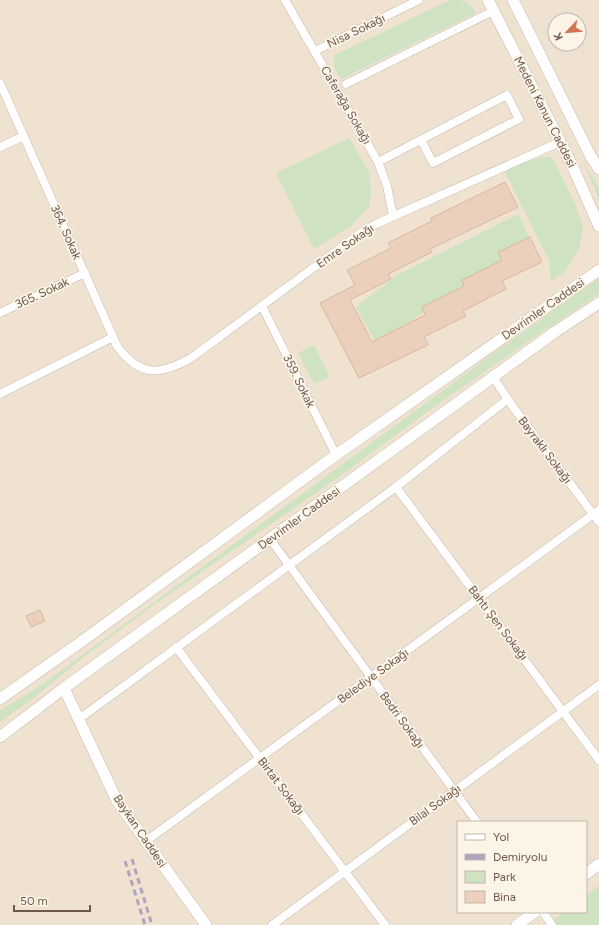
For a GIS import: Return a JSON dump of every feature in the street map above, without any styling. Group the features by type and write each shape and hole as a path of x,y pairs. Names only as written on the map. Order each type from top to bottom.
{"main road":[{"name":"Medeni Kanun Caddesi","path":"488,0 560,142 599,226"},
{"name":"Medeni Kanun Caddesi","path":"513,0 591,157 599,170"},
{"name":"Devrimler Caddesi","path":"0,698 72,648 336,455 599,270"},
{"name":"Devrimler Caddesi","path":"0,737 64,688 555,332 599,303"},
{"name":"Baykan Caddesi","path":"64,688 117,800 206,925"},
{"path":"587,873 599,864"},
{"path":"517,925 534,913"}],"street":[{"name":"Caferağa Sokağı","path":"285,0 378,162 387,186 393,216"},
{"name":"Nisa Sokağı","path":"314,51 419,0"},
{"path":"346,84 493,11"},
{"name":"364. Sokak","path":"0,83 117,346 126,358 145,370"},
{"path":"378,162 507,95 519,119 433,163 421,140"},
{"path":"0,148 24,136"},
{"name":"Emre Sokağı","path":"145,370 155,371 166,369 179,365 191,358 362,232 393,216 560,142"},
{"name":"365. Sokak","path":"0,313 85,273"},
{"name":"359. Sokak","path":"262,306 336,455"},
{"path":"0,394 113,337"},
{"name":"Bayraklı Sokağı","path":"493,377 508,399 596,512 599,522"},
{"path":"79,719 396,487 508,399"},
{"name":"Bahtı Şen Sokağı","path":"396,487 599,760"},
{"name":"Belediye Sokağı","path":"146,841 596,512"},
{"name":"Bedri Sokağı","path":"270,539 476,821"},
{"name":"Birtat Sokağı","path":"176,647 385,925"},
{"name":"Bilal Sokağı","path":"272,925 599,685"},
{"path":"544,913 552,925"}],"shaded area":[{"path":"0,0 599,0 599,925 0,925"}],"green space":[{"path":"450,0 460,0 468,3 476,13 341,79 335,67 335,55"},
{"path":"349,138 369,171 371,192 369,207 351,226 314,249 276,173"},
{"path":"541,157 551,157 555,163 576,206 583,227 579,249 566,270 551,282 549,260 504,170"},
{"path":"584,163 599,187 599,200"},
{"path":"518,214 532,243 376,343 356,307 397,275"},
{"path":"599,278 599,294 427,412 339,477 151,607 0,722 0,710 33,691 498,350"},
{"path":"314,345 330,377 314,384 298,353"},
{"path":"599,886 599,925 547,925 563,913 587,913 587,895"}],"building":[{"path":"505,182 518,207 430,249 432,252 388,274 391,279 350,300 372,342 425,315 422,307 464,286 462,280 502,260 498,252 530,237 542,262 502,281 506,289 463,311 466,316 424,337 428,345 359,378 320,303 355,285 347,270 391,248 388,243 432,221 431,218"},
{"path":"40,610 45,621 31,627 26,616"}],"railway":[{"path":"132,859 152,925"},
{"path":"125,861 145,925"}]}
